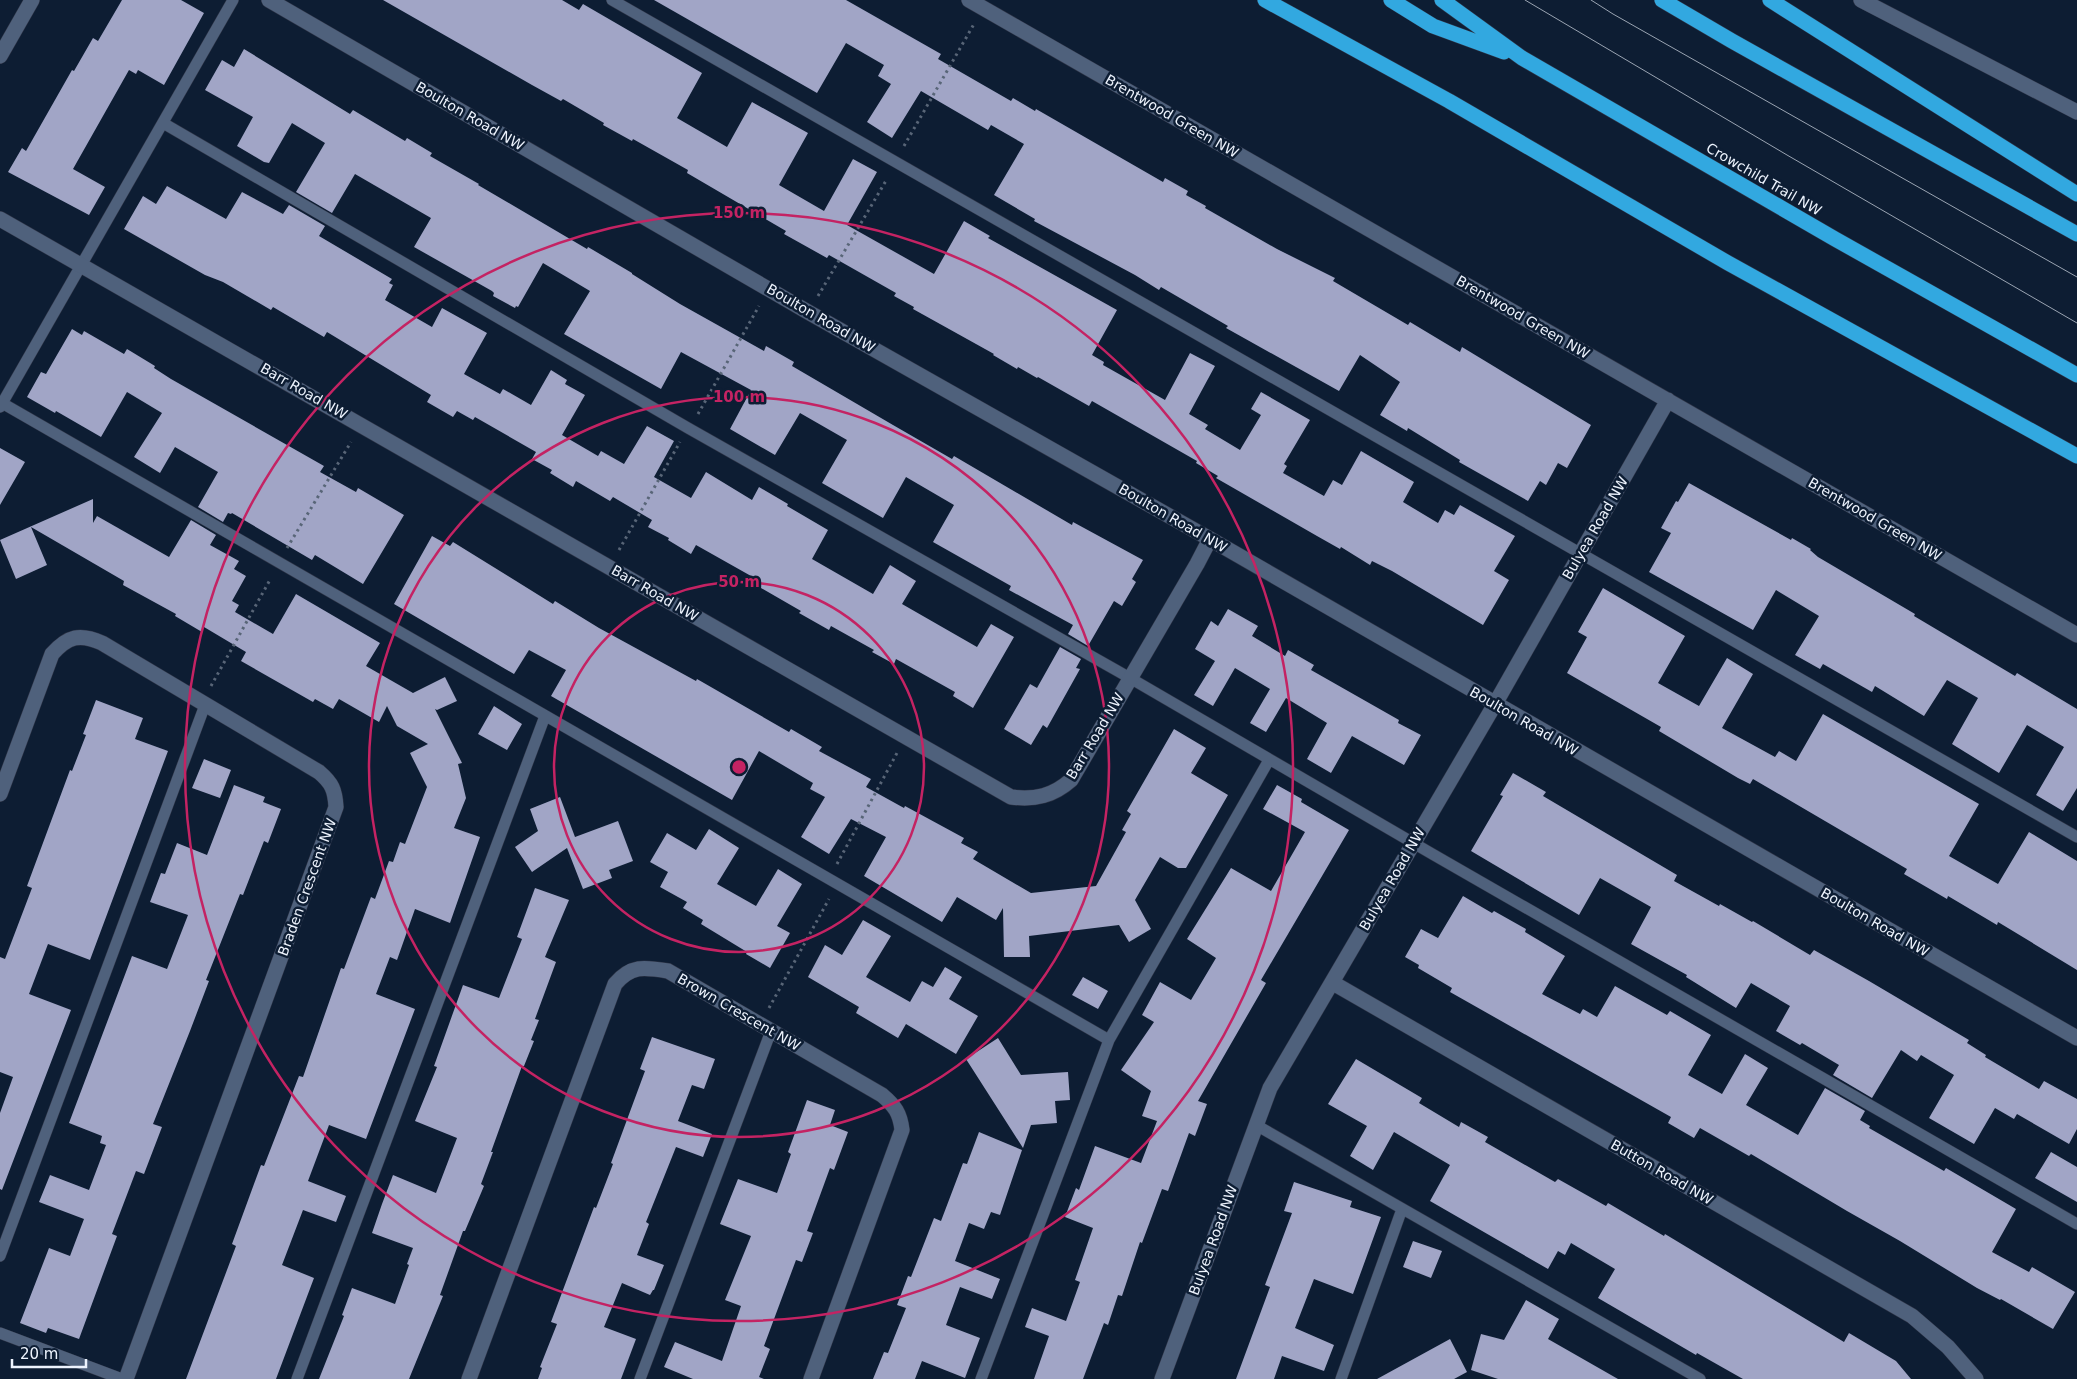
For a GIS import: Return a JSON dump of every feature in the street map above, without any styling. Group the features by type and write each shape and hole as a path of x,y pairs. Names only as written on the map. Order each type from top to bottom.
{"highway":[{"path":"1265,0 1449,101 1728,263 2077,456"},
{"path":"1392,0 1433,26 1522,58"},
{"name":"Crowchild Trail NW","path":"1442,0 1522,58 1835,239 2077,375"},
{"path":"1662,0 2077,234"},
{"path":"1770,0 2077,194"}],"street":[{"path":"0,56 32,0"},
{"name":"Boulton Road NW","path":"269,0 808,312 1210,539 2077,1038"},
{"name":"Brentwood Green NW","path":"969,0 2077,635"},
{"path":"1861,0 2077,112"},
{"name":"Barr Road NW","path":"0,219 1011,797 1025,799 1050,794 1061,789 1071,780 1210,539"},
{"name":"Bulyea Road NW","path":"1162,1379 1270,1088 1495,704 1668,400"},
{"name":"Braden Crescent NW","path":"0,794 52,654 63,642 74,638 90,638 102,643 319,772 330,781 336,793 336,807 126,1379"},
{"name":"Brown Crescent NW","path":"469,1379 615,984 625,973 644,967 668,971 882,1095 894,1105 900,1116 902,1130 811,1379"},
{"name":"Button Road NW","path":"1333,983 1912,1316 1948,1347 1976,1379"}],"lane":[{"path":"233,0 1,405 1109,1040"},
{"path":"612,0 1580,555 2077,837"},
{"path":"163,124 688,428 1130,678 1269,760 2077,1224"},
{"path":"0,1256 205,705"},
{"path":"296,1379 545,716"},
{"path":"982,1379 1109,1040 1269,760"},
{"path":"640,1379 771,1031"},
{"path":"1256,1125 1700,1379"},
{"path":"1341,1379 1402,1209"},
{"path":"0,1333 122,1379"}],"building":[{"path":"122,0 181,0 204,13 164,85 138,70 136,74 129,70 73,169 105,187 89,215 8,172 22,148 26,151 72,70 74,71 93,38 98,41"},
{"path":"383,0 562,0 579,10 583,4 702,73 677,118 727,147 752,102 808,133 779,185 824,211 853,159 877,172 847,225 934,274 964,221 990,236 988,238 1117,310 1092,355 1104,362 1103,365 1165,400 1190,353 1215,366 1189,414 1208,425 1205,429 1240,450 1261,415 1251,409 1261,392 1310,420 1284,464 1287,466 1283,473 1324,496 1333,480 1342,485 1361,451 1414,482 1403,502 1438,523 1445,510 1454,515 1460,505 1515,536 1494,571 1509,580 1483,625 1392,571 1372,561 1370,565 1341,547 1340,549 1317,536 1216,478 1218,476 1196,463 1197,461 1092,401 1089,406 1038,377 1018,367 1017,369 913,309 914,307 894,296 896,293 829,255 827,258 784,234 786,231 687,173 688,170 633,139 632,141 603,125 604,123 563,99 561,101"},
{"path":"654,0 846,0 941,54 938,59 1011,101 1013,98 1035,111 1036,109 1163,182 1165,178 1188,191 1186,195 1206,206 1205,208 1277,249 1335,278 1333,281 1408,325 1410,322 1460,352 1462,347 1591,425 1567,468 1558,463 1546,485 1540,481 1528,501 1459,462 1460,460 1408,428 1407,431 1380,415 1400,382 1360,355 1339,391 1226,328 1228,326 1161,287 1159,290 1135,275 1034,221 1035,219 994,195 1024,144 991,125 988,130 921,91 892,138 867,122 891,84 878,76 884,65 846,43 817,93"},
{"path":"244,49 350,114 353,110 405,141 407,138 432,153 430,156 587,249 588,247 632,273 680,304 764,351 766,346 794,362 792,366 952,459 954,456 1072,525 1073,522 1143,560 1132,579 1136,582 1122,606 1114,601 1088,646 1068,634 1073,625 1009,590 1011,586 933,542 954,505 906,477 883,518 822,483 847,440 800,413 775,455 730,429 751,390 681,352 661,389 564,334 590,291 543,263 518,307 516,306 515,308 493,296 494,293 492,291 414,247 431,218 355,174 332,213 296,192 325,143 292,123 269,163 264,162 237,146 253,117 205,90 222,60 234,67"},
{"path":"167,186 226,219 242,192 283,214 289,205 325,226 319,236 392,279 389,283 393,285 385,300 432,327 442,308 487,333 464,374 500,394 503,389 531,405 551,370 567,380 565,384 585,395 562,435 598,456 601,451 624,464 647,426 674,441 654,477 691,498 706,472 752,500 759,487 828,530 812,559 873,594 890,565 916,581 902,604 977,647 991,624 1014,637 973,708 953,696 955,692 896,659 894,664 872,652 874,650 831,626 829,630 799,613 801,611 749,581 751,576 696,545 691,554 668,540 669,538 648,527 652,520 613,497 610,501 576,481 573,487 550,473 552,470 532,459 536,452 475,417 473,420 457,411 453,417 427,402 431,395 327,332 324,337 273,307 271,310 124,229 143,196 156,204"},
{"path":"72,329 82,335 84,331 124,354 127,349 155,366 154,368 171,379 324,466 320,472 356,492 358,488 404,515 363,584 315,555 312,560 232,513 228,513 223,522 198,507 218,472 175,447 160,473 134,457 162,413 127,392 101,437 27,397 41,372 46,374"},
{"path":"0,448 25,462 0,505"},
{"path":"1689,483 1791,540 1792,538 1811,549 1818,557 1915,614 1914,616 2015,676 2017,673 2077,709 2077,788 2063,811 2036,795 2064,747 2027,725 1999,773 1952,744 1978,698 1947,680 1924,716 1875,686 1872,692 1823,664 1820,669 1795,655 1819,616 1776,590 1753,630 1649,572 1671,533 1661,528 1676,501 1678,502"},
{"path":"93,499 93,523 97,516 169,557 191,520 216,535 210,545 239,561 234,569 246,576 232,601 239,605 235,612 273,634 296,594 380,643 366,666 413,693 445,677 457,701 437,710 435,709 462,763 458,764 466,798 454,828 480,837 450,923 415,909 397,960 390,957 376,994 415,1009 366,1139 329,1125 308,1181 346,1196 336,1222 303,1210 282,1265 314,1278 276,1379 186,1379 236,1246 232,1244 261,1165 264,1166 299,1076 303,1077 341,968 344,969 371,897 375,899 389,861 393,862 400,842 405,844 427,787 410,753 428,744 397,726 387,706 379,722 339,699 333,709 315,699 313,702 241,661 246,652 204,627 202,632 175,616 176,614 123,585 124,581 31,527 47,565 16,579 0,540"},
{"path":"432,536 450,546 453,542 553,604 555,601 599,628 696,681 697,679 789,732 791,729 822,747 819,751 871,779 866,787 964,838 961,843 978,852 973,859 1031,893 1096,886 1126,832 1122,830 1131,814 1127,811 1174,729 1206,748 1191,773 1228,795 1186,868 1178,868 1160,857 1135,900 1151,929 1129,942 1119,925 1029,936 1030,957 1004,957 1003,908 996,920 957,897 942,922 864,876 886,837 851,819 829,854 801,837 825,797 810,789 813,783 759,751 732,800 551,696 566,670 529,650 514,674 394,604"},
{"path":"1603,588 1685,636 1658,683 1699,706 1727,658 1753,674 1722,728 1775,757 1779,751 1796,761 1823,714 1979,804 1949,856 1998,884 2029,832 2077,861 2077,970 1998,922 1997,925 1948,896 1947,899 1904,874 1907,869 1753,779 1750,784 1738,778 1659,731 1661,727 1567,673 1587,637 1578,632"},
{"path":"1228,609 1258,626 1252,636 1285,656 1288,650 1314,665 1311,670 1399,720 1398,723 1421,735 1404,765 1352,736 1331,773 1307,759 1327,723 1286,698 1266,732 1250,723 1270,689 1235,668 1213,706 1194,695 1215,661 1195,649 1211,621 1218,626"},
{"path":"1060,647 1081,659 1076,668 1080,669 1047,728 1043,725 1031,745 1004,729 1030,684 1037,688"},
{"path":"96,700 143,718 135,739 168,751 90,960 48,944 29,994 71,1010 2,1190 0,1189 0,1113 13,1077 0,1072 0,957 5,959 32,888 27,886 70,770 72,771 86,735 83,734"},
{"path":"494,706 522,724 507,750 478,734"},
{"path":"204,759 231,770 220,798 192,788"},
{"path":"1513,773 1546,792 1543,796 1677,875 1674,881 1719,906 1720,904 1753,921 1810,955 1814,950 1869,981 1969,1040 1967,1043 1986,1055 1985,1057 2039,1089 2044,1081 2077,1099 2077,1129 2069,1144 2017,1114 2014,1119 1995,1108 1974,1144 1929,1118 1954,1075 1921,1055 1917,1061 1901,1050 1872,1098 1833,1075 1839,1065 1802,1043 1800,1045 1776,1031 1790,1006 1751,983 1736,1008 1686,977 1687,975 1631,944 1651,907 1600,878 1579,915 1471,851 1503,796 1500,795"},
{"path":"234,785 265,797 263,802 281,809 268,843 264,841 243,895 240,894 206,980 209,981 153,1124 162,1127 144,1174 136,1171 112,1234 117,1236 79,1339 48,1328 46,1333 20,1323 49,1248 70,1256 84,1219 39,1202 50,1175 89,1190 106,1145 100,1143 102,1136 69,1123 132,956 167,969 188,915 150,902 161,873 165,874 177,843 207,855"},
{"path":"1277,785 1302,799 1301,802 1349,830 1261,980 1266,983 1198,1101 1207,1104 1195,1136 1189,1133 1168,1191 1162,1189 1142,1243 1140,1242 1122,1296 1118,1295 1108,1325 1104,1323 1083,1379 1034,1379 1049,1336 1025,1327 1032,1308 1066,1321 1080,1282 1075,1280 1093,1228 1065,1217 1076,1188 1079,1190 1095,1146 1141,1163 1157,1121 1142,1116 1151,1091 1121,1070 1154,1022 1142,1015 1160,982 1191,1000 1216,958 1187,939 1231,868 1271,891 1305,832 1263,809"},
{"path":"560,797 575,837 618,821 633,861 609,870 612,878 583,889 567,848 532,872 515,847 538,831 530,809"},
{"path":"709,829 739,848 717,884 756,906 778,869 802,884 777,926 790,933 770,968 701,924 703,920 683,908 687,902 660,887 668,872 650,862 667,833 696,850"},
{"path":"535,888 569,900 545,957 556,962 535,1019 539,1020 531,1040 534,1041 524,1066 522,1066 491,1152 493,1152 481,1184 484,1186 465,1231 463,1231 440,1295 443,1296 409,1379 319,1379 344,1316 342,1315 352,1288 395,1304 413,1248 372,1233 393,1175 436,1193 457,1138 415,1121 437,1067 434,1066 463,985 499,998 522,939 517,937"},
{"path":"1463,896 1492,913 1494,911 1526,929 1525,932 1565,956 1542,994 1580,1014 1583,1009 1597,1017 1615,986 1667,1015 1670,1011 1711,1035 1688,1075 1722,1094 1745,1054 1768,1068 1746,1105 1798,1135 1825,1088 1865,1111 1860,1120 1870,1126 1869,1128 1944,1171 1946,1168 2016,1209 1992,1252 2029,1272 2032,1267 2075,1292 2053,1329 2001,1299 1977,1288 1751,1154 1749,1156 1700,1128 1694,1138 1668,1123 1671,1117 1450,992 1452,988 1418,968 1419,965 1405,957 1421,929 1438,938"},
{"path":"863,920 891,936 866,977 910,1002 922,981 933,987 945,967 962,977 949,999 978,1016 956,1054 906,1024 898,1038 856,1013 859,1007 808,977 825,945 842,955"},
{"path":"1083,977 1108,991 1098,1009 1072,995"},
{"path":"652,1037 715,1059 704,1089 692,1085 678,1121 712,1134 703,1157 676,1147 646,1222 649,1224 637,1255 664,1265 654,1290 650,1295 622,1283 604,1327 636,1339 621,1379 538,1379 542,1368 540,1367 557,1324 551,1322 594,1207 596,1208 613,1164 611,1163 645,1071 640,1069"},
{"path":"998,1038 1021,1075 1068,1072 1070,1100 1055,1101 1057,1123 1031,1125 1023,1148 966,1059"},
{"path":"1356,1059 1422,1098 1419,1103 1459,1127 1461,1122 1488,1137 1485,1142 1555,1182 1558,1179 1606,1206 1608,1203 1664,1236 1665,1234 1844,1342 1849,1333 1896,1361 1911,1379 1743,1379 1697,1353 1696,1355 1598,1298 1615,1269 1571,1243 1565,1255 1558,1251 1548,1269 1430,1201 1450,1165 1394,1132 1373,1170 1350,1156 1367,1126 1328,1104"},
{"path":"807,1100 835,1110 830,1125 848,1132 834,1170 830,1168 807,1231 813,1233 802,1262 796,1260 764,1346 770,1349 759,1377 764,1379 693,1379 664,1367 675,1342 722,1361 741,1306 725,1300 751,1236 720,1224 738,1179 777,1193 791,1154 788,1152"},
{"path":"979,1132 1022,1150 1000,1215 991,1212 984,1229 969,1223 955,1261 1000,1279 992,1299 960,1287 946,1325 980,1338 965,1378 922,1361 915,1379 873,1379 884,1352 888,1353 906,1308 897,1305 908,1276 911,1277 934,1218 941,1221 963,1163 967,1164"},
{"path":"2051,1152 2077,1167 2077,1202 2035,1178"},
{"path":"1294,1182 1352,1201 1350,1207 1381,1217 1353,1294 1314,1279 1295,1328 1334,1345 1324,1371 1282,1356 1274,1379 1236,1379 1270,1287 1265,1285 1292,1213 1284,1211"},
{"path":"1413,1241 1442,1251 1431,1278 1403,1267"},
{"path":"1526,1300 1559,1319 1548,1339 1618,1379 1498,1379 1471,1370 1481,1334 1504,1340"},
{"path":"1450,1339 1467,1372 1454,1379 1377,1379"}],"tram line":[{"path":"1525,0 2077,323"},
{"path":"1591,0 2077,277"}]}
